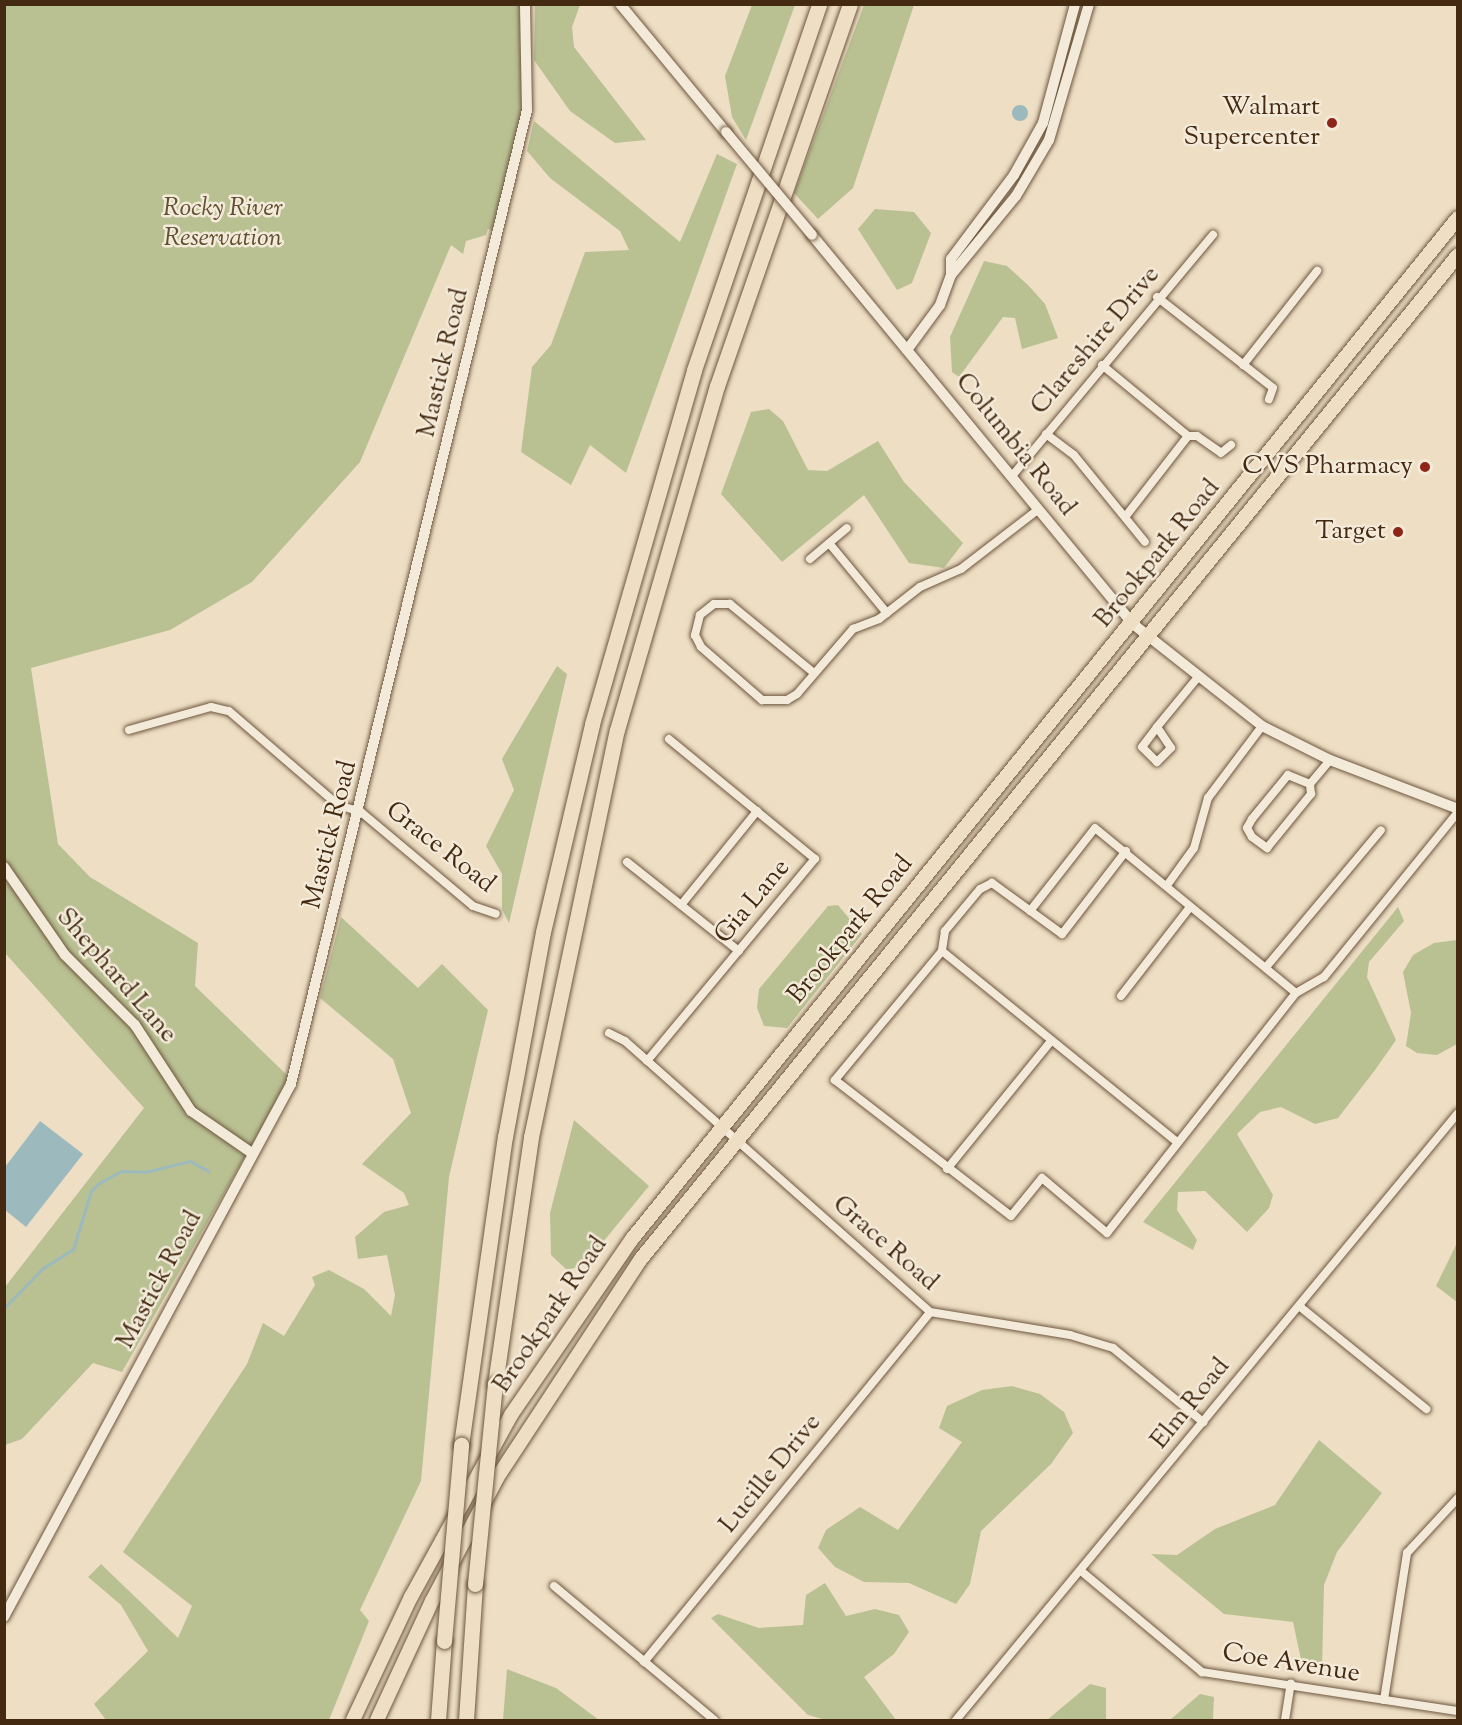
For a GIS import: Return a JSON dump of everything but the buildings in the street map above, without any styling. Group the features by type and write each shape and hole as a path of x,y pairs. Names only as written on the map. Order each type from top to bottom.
{"highway":[{"path":"438,1720 461,1445 506,1137 543,932 592,724 694,370 819,4"},
{"path":"466,1720 475,1584 495,1384 531,1137 616,730 717,386 850,4"}],"main road":[{"name":"Brookpark Road","path":"353,1720 421,1577 511,1415 592,1293 719,1128 1133,624 1458,218"},
{"name":"Brookpark Road","path":"377,1720 432,1600 509,1458 642,1259 1458,255"}],"street":[{"name":"Mastick Road","path":"4,1617 291,1084 361,812 526,110 525,4"},
{"name":"Columbia Road","path":"620,4 1133,624 1262,726 1330,760 1458,811"},
{"path":"951,275 948,267 956,250 1014,175 1043,123 1075,4"},
{"path":"907,350 940,306 951,275 1016,196 1049,140 1089,4"},
{"name":"Clareshire Drive","path":"1012,476 1157,297 1213,235"},
{"path":"1243,364 1317,271"},
{"path":"1157,297 1273,388 1269,399"},
{"path":"1102,365 1188,436 1197,436 1221,453 1231,445"},
{"path":"1046,434 1074,455 1145,542"},
{"path":"1126,516 1188,436"},
{"path":"814,673 730,604 714,604 700,615 695,635 701,647 762,700 777,703 797,694 814,673 844,635 888,613 920,587 961,569 1039,509"},
{"path":"810,559 848,528"},
{"path":"829,543 888,613"},
{"path":"1157,727 1198,677"},
{"name":"Grace Road","path":"129,730 211,707 229,711 338,805 361,812 473,906 496,914"},
{"path":"1168,884 1194,848 1208,798 1262,726"},
{"name":"Gia Lane","path":"647,1061 815,859 669,740"},
{"path":"1310,784 1288,775 1252,819 1247,828 1252,837 1267,848 1311,794 1310,784 1330,760"},
{"path":"681,905 757,811"},
{"path":"1126,852 1062,934 992,883 981,889 945,931 942,951 835,1080 947,1169 1011,1216 1042,1178 1107,1233 1296,993 1324,977 1458,811"},
{"path":"1030,911 1095,828 1168,884 1190,907 1267,966 1296,993"},
{"path":"1267,966 1381,830"},
{"path":"627,862 739,951"},
{"name":"Shephard Lane","path":"4,867 65,955 135,1025 191,1111 253,1154"},
{"path":"1121,996 1190,907"},
{"path":"942,951 1177,1142"},
{"name":"Grace Road","path":"609,1033 647,1061 719,1128 930,1312 1070,1335 1113,1348 1203,1422"},
{"path":"947,1169 1051,1041"},
{"name":"Elm Road","path":"956,1720 1458,1113"},
{"path":"1299,1306 1426,1409"},
{"name":"Lucille Drive","path":"644,1662 930,1312"},
{"path":"1384,1700 1407,1553 1458,1498"},
{"name":"Coe Avenue","path":"1081,1571 1202,1672 1291,1683 1458,1711"},
{"path":"554,1586 714,1720"},
{"path":"1285,1720 1291,1683"}],"green space":[{"name":"Rocky River Reservation","path":"5,5 522,5 524,109 495,231 488,229 486,235 466,241 463,254 451,245 360,462 252,582 170,630 31,668 58,844 90,877 198,943 195,986 290,1078 122,1372 93,1363 22,1439 5,1445 5,1287 144,1108 5,953"},
{"path":"535,5 580,5 572,27 574,47 646,140 615,143 570,111 534,60"},
{"path":"752,5 795,5 746,140 732,117 725,76"},
{"path":"864,5 914,5 853,188 818,219 794,193"},
{"path":"534,121 680,242 717,154 737,164 626,473 590,445 571,485 521,452 532,367 551,345 585,252 629,250 620,231 550,178 527,151"},
{"path":"875,209 914,212 931,233 912,283 897,290 858,229"},
{"path":"984,261 1007,266 1028,285 1045,304 1058,338 1022,349 1015,318 1003,317 959,377 952,372 950,337"},
{"path":"769,409 783,421 808,470 827,471 878,441 904,482 963,543 944,568 909,563 864,495 782,562 721,494 751,412"},
{"path":"557,666 567,674 509,923 502,909 502,874 486,846 514,790 502,759"},
{"path":"838,905 862,934 787,1028 764,1026 757,1008 759,989 828,906"},
{"path":"1398,907 1404,921 1369,962 1367,977 1396,1040 1375,1070 1338,1118 1315,1124 1281,1107 1260,1112 1237,1134 1273,1195 1269,1208 1247,1232 1205,1191 1178,1192 1177,1210 1197,1240 1193,1250 1143,1222"},
{"path":"341,917 418,988 442,964 488,1010 449,1177 421,1481 360,1610 369,1621 329,1720 106,1720 94,1704 148,1651 121,1605 88,1577 101,1564 178,1638 192,1606 123,1552 247,1364 263,1323 284,1336 315,1285 312,1277 329,1270 364,1289 391,1316 395,1295 387,1255 358,1259 355,1237 384,1212 409,1205 404,1193 362,1164 411,1113 393,1059 320,998"},
{"path":"1457,940 1457,1044 1437,1055 1417,1053 1406,1046 1411,1013 1403,972 1413,955 1434,943"},
{"path":"574,1120 649,1186 584,1265 567,1270 551,1255 550,1213"},
{"path":"1457,1243 1457,1302 1436,1286"},
{"path":"1012,1386 1040,1394 1064,1412 1073,1433 1051,1464 981,1531 970,1584 956,1604 909,1583 864,1582 835,1567 818,1548 826,1530 860,1507 898,1530 962,1442 939,1428 947,1406 982,1390"},
{"path":"1319,1440 1382,1493 1337,1552 1324,1585 1322,1668 1303,1669 1293,1622 1224,1614 1151,1554 1177,1555 1215,1529 1275,1505"},
{"path":"825,1583 846,1616 875,1609 899,1615 909,1632 894,1654 864,1677 896,1720 826,1720 808,1715 711,1618 718,1614 759,1628 803,1625 806,1595"},
{"path":"507,1669 556,1688 599,1720 503,1720"},
{"path":"1090,1684 1106,1688 1106,1720 1047,1720"},
{"path":"1200,1694 1214,1697 1213,1720 1170,1720"}],"water":[{"path":"1017,105 1023,105 1028,113 1026,119 1017,121 1012,116 1012,110"},
{"path":"40,1121 83,1154 26,1227 5,1210 5,1167"}],"waterway":[{"path":"4,1308 43,1268 73,1249 91,1191 99,1183 122,1171 145,1172 190,1161 208,1171"}],"place":[{"name":"Walmart Supercenter","path":"1332,123"},
{"name":"CVS Pharmacy","path":"1425,467"},
{"name":"Target","path":"1398,532"}]}
